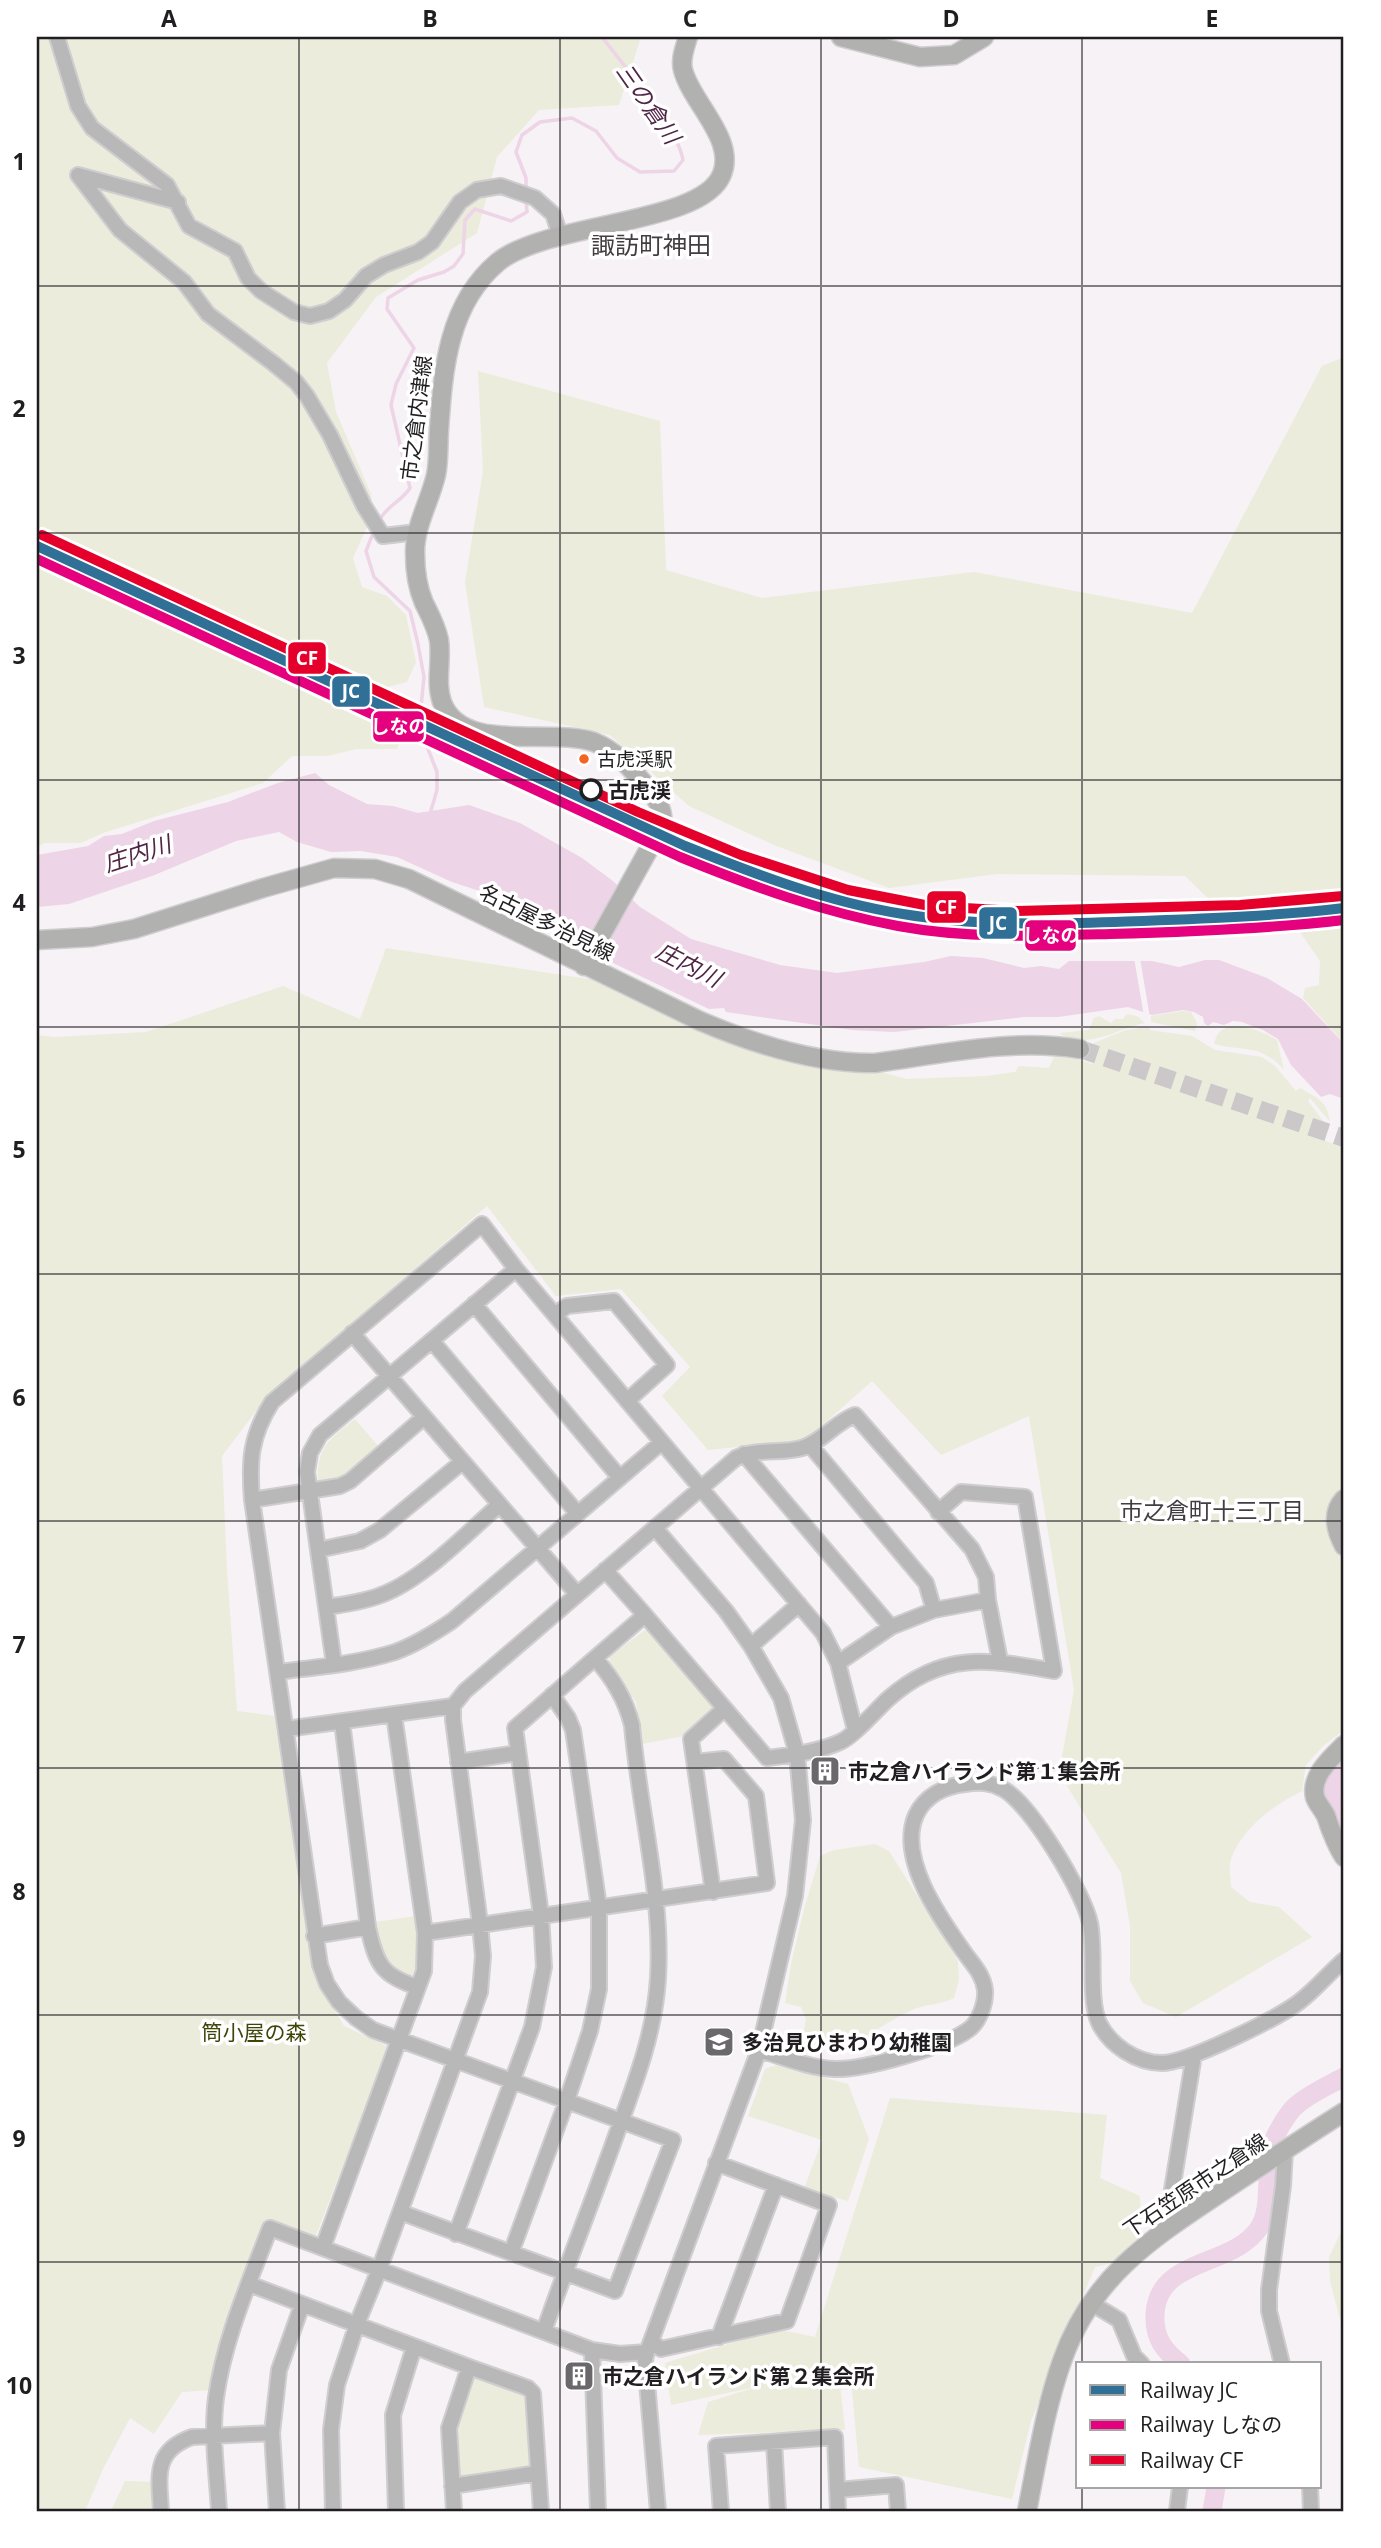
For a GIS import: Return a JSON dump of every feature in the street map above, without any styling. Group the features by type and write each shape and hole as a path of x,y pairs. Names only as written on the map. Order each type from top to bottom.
{"main road":[{"name":"市之倉内津線","path":"662,826 663,819 656,797 628,765 603,746 565,736 485,734 461,726 448,715 440,697 440,650 436,628 418,586 415,567 417,532 436,474 442,388 448,348 460,310 481,280 499,262 527,245 692,203 711,191 722,174 724,156 717,133 691,90 682,68 688,37"},
{"path":"841,37 920,57 954,55 984,37"},
{"path":"586,961 646,854"},
{"name":"名古屋多治見線","path":"37,940 92,937 134,929 299,877 334,868 360,867 390,872 409,879 586,961 726,1032 785,1050 839,1061 875,1063 1030,1044 1080,1049"},
{"path":"1344,1499 1335,1521 1344,1546"},
{"path":"1344,1745 1319,1773 1314,1786 1315,1799 1324,1811 1344,1857"},
{"name":"下石笠原市之倉線","path":"1027,2511 1051,2397 1062,2359 1091,2303 1110,2277 1135,2252 1178,2221 1344,2112"}],"street":[{"path":"57,37 78,106 92,128 167,185 189,226 234,251 248,278 261,291 294,313 310,316 329,311 345,300 366,276 432,243 460,202 477,190 501,186 535,198 553,214 560,235"},
{"path":"178,202 78,175 120,230 184,282 208,314 296,382 330,435 364,506 383,536 417,532"},
{"path":"400,2212 615,2291 673,2140 373,2030 339,2002 327,1984 314,1936 252,1500 250,1461 254,1437 272,1402 482,1224 516,1269 823,1633 838,1663 855,1730"},
{"path":"334,1664 307,1472 310,1453 320,1435 516,1269"},
{"path":"556,1314 567,1306 614,1301 667,1365 627,1401"},
{"path":"474,1304 620,1478"},
{"path":"352,1333 577,1594"},
{"path":"432,1341 578,1514"},
{"path":"286,1729 453,1706 481,1675 736,1458 744,1454 799,1449 810,1445 855,1415 972,1549 986,1577 1000,1661"},
{"path":"252,1500 340,1486 350,1481 423,1418"},
{"path":"278,1672 396,1651 433,1634 452,1621 662,1442"},
{"path":"810,1445 926,1583 934,1610"},
{"path":"744,1454 891,1627"},
{"path":"318,1550 351,1543 380,1530 462,1462"},
{"path":"606,1570 767,1758 797,1754 842,1742 890,1697 937,1667 965,1662 1000,1661 1054,1671 1025,1497 961,1492 938,1512"},
{"path":"327,1607 363,1601 398,1588 420,1573 499,1505"},
{"path":"655,1528 726,1611 751,1646 780,1698 797,1754 803,1820 795,1896 759,2050 649,2347 658,2511"},
{"path":"838,1663 891,1627 934,1610 988,1600"},
{"path":"751,1646 799,1604"},
{"path":"456,2234 532,2027 544,1967 541,1915 515,1728 645,1615"},
{"path":"544,2331 644,2057 656,2008 659,1949 655,1899 630,1718 615,1681 595,1658"},
{"path":"511,2253 590,2031 599,1989 599,1907 573,1730 552,1695"},
{"path":"333,2511 332,2408 337,2385 357,2324 480,1993 483,1956 480,1924 453,1706"},
{"path":"713,1892 691,1739 724,1709"},
{"path":"323,2247 424,1971 425,1933 394,1715"},
{"path":"341,1722 368,1927 377,1962 394,1979 418,1987"},
{"path":"458,1762 517,1753"},
{"path":"425,1933 767,1884 755,1797 724,1759 695,1762"},
{"path":"759,2050 808,2064 834,2068 859,2067 952,2039 971,2029 984,2001 981,1974 925,1889 911,1850 911,1827 920,1808 933,1794 956,1785 984,1782 1005,1789 1026,1807 1081,1896 1090,1920 1097,2019 1108,2038 1122,2050 1140,2059 1162,2063 1194,2054 1244,2032 1300,2001 1344,1960"},
{"path":"314,1936 368,1927"},
{"path":"1178,2221 1171,2196 1194,2054"},
{"path":"1281,2362 1269,2311 1269,2290 1283,2186 1283,2152"},
{"path":"219,2511 215,2435 220,2374 270,2228 592,2350 620,2354 649,2347 661,2349 787,2321 829,2204 716,2163"},
{"path":"719,2337 776,2185"},
{"path":"249,2284 528,2388 533,2393 541,2511"},
{"path":"1091,2303 1119,2320 1134,2356 1140,2362"},
{"path":"277,2511 272,2433 279,2370 302,2305"},
{"path":"396,2511 393,2415 414,2347"},
{"path":"592,2350 598,2511"},
{"path":"454,2511 449,2428 469,2367"},
{"path":"161,2511 159,2479 162,2461 180,2441 215,2435 272,2433"},
{"path":"721,2511 716,2446 835,2437 838,2511"},
{"path":"774,2442 778,2511"},
{"path":"452,2486 538,2473"},
{"path":"837,2490 896,2485 898,2511"},
{"path":"1177,2511 1180,2488"},
{"path":"1310,2488 1311,2511"}],"green space":[{"path":"37,37 641,37 619,105 539,110 497,157 477,233 376,297 327,363 336,412 371,494 374,512 353,558 362,587 387,596 406,615 416,662 407,682 383,688 376,718 400,740 397,749 356,749 328,756 292,756 263,783 103,833 81,843 45,843 37,847"},
{"path":"1344,357 1344,1043 1303,998 1305,988 1319,985 1320,961 1277,899 1213,903 1185,876 997,874 889,888 774,845 689,806 610,735 484,707 465,582 483,471 478,371 660,421 666,570 762,598 974,572 1192,613 1322,366"},
{"name":"筒小屋の森","path":"386,948 595,980 670,1016 907,1079 986,1076 1015,1072 1019,1066 1049,1068 1054,1057 1093,1064 1098,1047 1093,1045 1094,1043 1126,1030 1148,1027 1150,1030 1192,1036 1215,1050 1262,1057 1275,1066 1296,1091 1300,1088 1324,1104 1330,1122 1310,1098 1308,1101 1324,1122 1319,1139 1344,1147 1344,1487 1330,1503 1327,1517 1344,1561 1344,1730 1323,1746 1306,1765 1302,1791 1270,1810 1243,1837 1231,1859 1230,1869 1231,1887 1250,1902 1279,1907 1312,1937 1176,2017 1143,2003 1130,1981 1130,1926 1121,1873 1059,1773 1074,1690 1029,1416 941,1455 872,1381 806,1440 708,1450 662,1396 690,1367 621,1289 556,1296 487,1206 266,1398 222,1456 237,1711 274,1716 312,1965 319,1985 344,2026 389,2047 315,2238 265,2222 232,2314 212,2390 182,2392 154,2434 130,2418 85,2511 37,2511 37,1035 55,1037 146,1032 283,986 360,1019"},
{"path":"1191,1012 1197,1023 1195,1031 1151,1022 1151,1016"},
{"path":"1127,1014 1137,1016 1145,1023 1090,1040 1069,1038 1059,1033 1089,1030 1094,1018 1099,1016 1111,1023 1115,1019 1123,1019"},
{"path":"1232,1026 1256,1030 1277,1040 1284,1070 1259,1052 1214,1044 1220,1032"},
{"path":"355,1419 379,1447 328,1487 318,1480 323,1451 332,1438"},
{"path":"649,1627 714,1705 712,1712 684,1736 642,1744 636,1702 609,1665 610,1656"},
{"path":"875,1844 889,1851 958,1961 959,1979 954,1998 917,2008 861,2038 838,2047 828,2047 802,2038 806,2020 801,2007 785,2003 791,1964 820,1856 834,1850"},
{"path":"417,1916 419,1952 416,1973 406,1977 388,1961 381,1947 375,1922"},
{"path":"776,2065 848,2084 869,2139 848,2201 804,2189 822,2140 748,2116 765,2069"},
{"path":"890,2098 1107,2115 1100,2178 1140,2196 1141,2233 1124,2260 1095,2267 1031,2421 1012,2499 859,2467 850,2368 795,2380 839,2373 845,2430 698,2435 708,2402 760,2386 671,2405 665,2363 777,2329 815,2337"},
{"path":"1344,2226 1344,2334 1330,2281 1329,2257"},
{"path":"478,2377 523,2393 530,2403 533,2462 527,2469 462,2478 457,2473 456,2422 472,2379"},
{"path":"125,2481 154,2482 156,2511 111,2511"}],"water":[{"name":"庄内川","path":"315,773 329,785 367,804 393,806 418,813 469,805 520,823 582,858 613,881 640,907 691,939 780,965 837,973 951,956 983,958 1024,968 1041,966 1059,969 1069,961 1152,961 1179,967 1205,960 1219,960 1267,978 1302,999 1344,1044 1344,1099 1330,1094 1321,1097 1291,1065 1278,1039 1263,1030 1233,1021 1224,1025 1213,1022 1208,1026 1203,1017 1183,1010 1152,1015 1128,1007 1058,1017 1024,1017 894,1032 852,1030 726,1012 724,1008 709,1009 611,962 567,934 562,935 500,905 498,897 452,882 397,857 361,851 331,852 297,842 279,832 236,841 152,876 69,904 37,907 37,855 88,846 104,836 122,834 154,821 228,802 278,783"}],"pier":[{"path":"1134,958 1140,958 1150,1018 1144,1016"}],"waterway":[{"name":"三の倉川","path":"526,192 526,178 516,152 522,135 540,122 572,118 596,131 617,158 640,172 674,171 683,160 661,114 602,37"},
{"name":"三の倉川","path":"379,521 410,488 391,405 396,384 414,348 387,309 388,298 418,280 454,266 463,254 465,220 475,209 511,221 527,212 526,200"},
{"name":"三の倉川","path":"374,531 366,551 374,577 410,611 418,644 424,677 419,726 437,772 437,790 430,814"},
{"path":"1344,1769 1332,1781 1331,1796 1344,1820"},
{"path":"1179,2362 1165,2349 1156,2331 1155,2315 1159,2296 1168,2283 1182,2273 1232,2250 1247,2241 1259,2228 1266,2205 1269,2154 1280,2127 1298,2104 1344,2077"},
{"path":"1212,2511 1216,2488"}],"tunnel":[{"path":"1080,1049 1344,1138"}],"rail line":[{"name":"CF","path":"42,535 638,812 741,855 848,890 930,906 1017,911 1240,905 1343,896"},
{"name":"JC","path":"37,546 685,846 819,895 875,909 929,918 1009,923 1201,919 1344,908"},
{"name":"しなの","path":"37,559 680,857 814,906 898,926 1004,936 1198,931 1344,920"}],"place":[{"name":"古虎渓駅","path":"584,759"},
{"name":"古虎渓","path":"591,790"},
{"name":"市之倉ハイランド第１集会所","path":"825,1771"},
{"name":"多治見ひまわり幼稚園","path":"719,2042"},
{"name":"市之倉ハイランド第２集会所","path":"579,2376"}],"district":[{"name":"諏訪町神田","path":"651,244"},
{"name":"市之倉町十三丁目","path":"1212,1510"}]}
